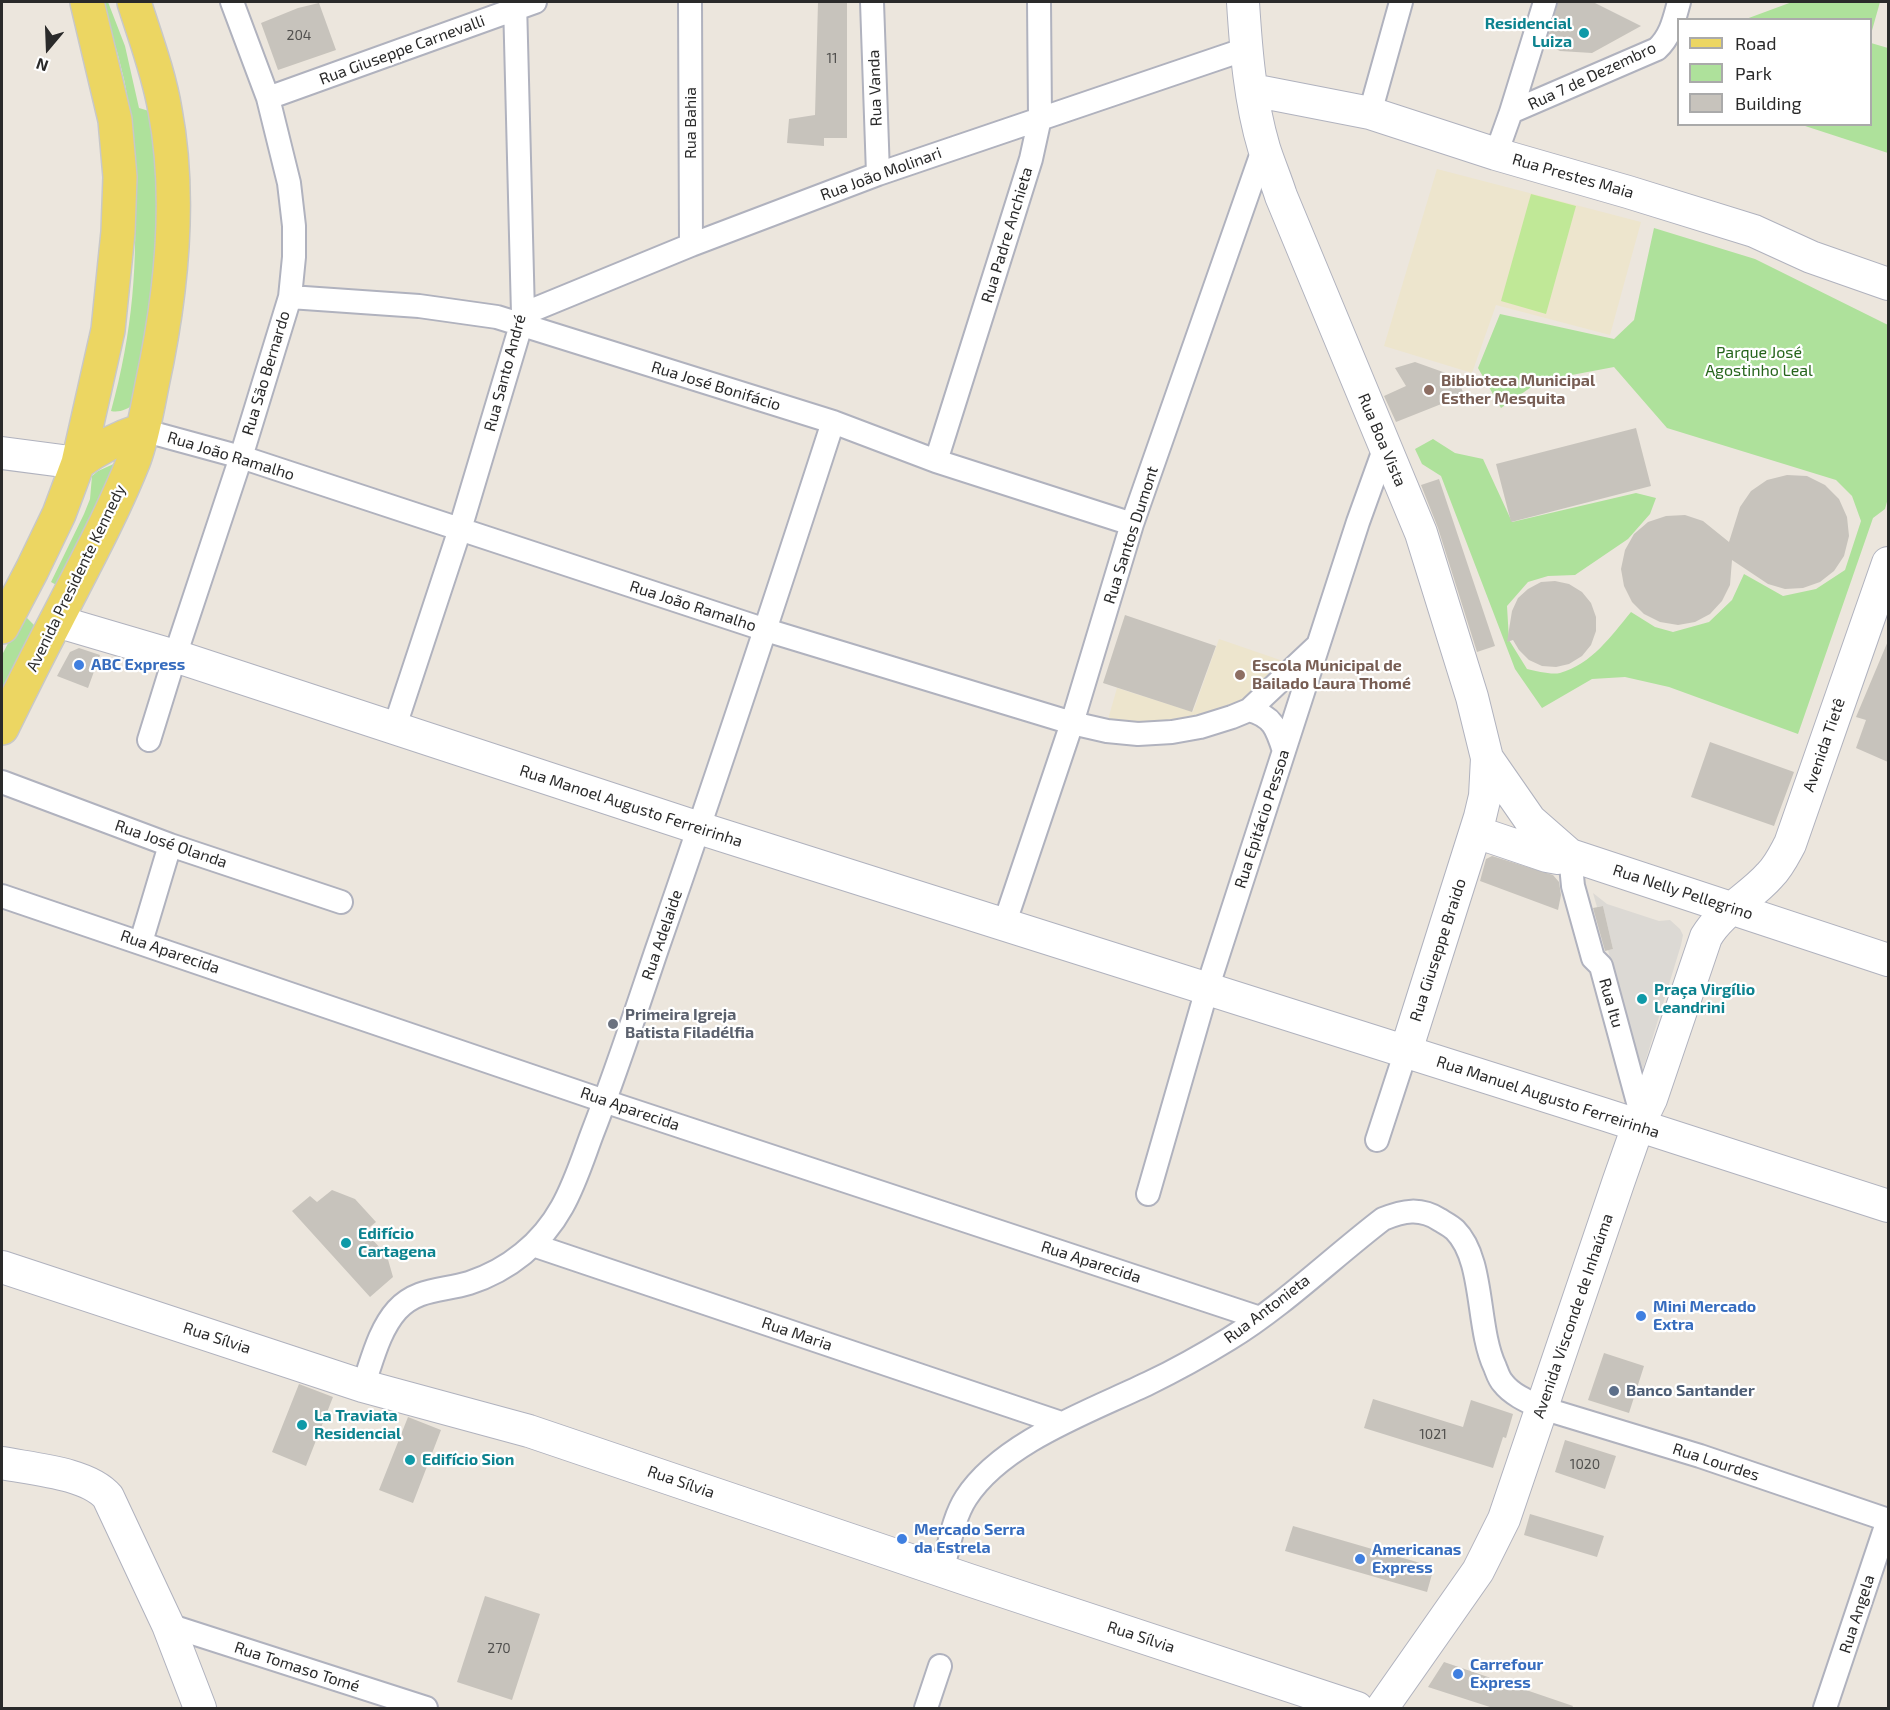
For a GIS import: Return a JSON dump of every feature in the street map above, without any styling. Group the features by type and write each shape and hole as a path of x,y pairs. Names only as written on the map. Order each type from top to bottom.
{"main road":[{"path":"2,627 32,570 78,463 108,330 118,232 119,188 115,120 87,2"},
{"name":"Avenida Presidente Kennedy","path":"2,728 107,523 135,457 168,300 172,231 172,157 165,109 134,2"},
{"name":"Rua Boa Vista","path":"1243,2 1246,49 1264,147 1281,196 1421,533 1472,697 1487,758 1530,820 1570,855"},
{"name":"Rua Prestes Maia","path":"1252,90 1370,113 1754,231 1811,257 1888,284"},
{"path":"2,453 78,463 95,450 118,438 142,430"},
{"name":"Avenida Tietê","path":"1731,908 1769,877 1790,844 1881,610 1888,563"},
{"path":"32,570 33,600 40,613 56,621"},
{"name":"Rua Manoel Augusto Ferreirinha","path":"56,621 175,656 699,828 1207,989"},
{"name":"Rua Giuseppe Braido","path":"1406,1051 1476,832 1485,796 1487,758"},
{"name":"Rua Nelly Pellegrino","path":"1476,832 1547,856 1558,858 1570,855 1888,960"},
{"name":"Avenida Visconde de Inhaúma","path":"1382,1708 1451,1611 1491,1548 1515,1489 1640,1121 1651,1099 1706,937 1713,925 1731,908"},
{"name":"Rua Manuel Augusto Ferreirinha","path":"1207,989 1640,1121 1888,1206"},
{"name":"Rua Sílvia","path":"2,1267 363,1386 529,1431 1357,1708"},
{"path":"2,1463 67,1476 87,1482 102,1490 115,1509 168,1625 200,1708"}],"street":[{"name":"Rua São Bernardo","path":"149,740 241,457 290,297 294,226 288,183 268,98 232,2"},
{"name":"Rua Bahia","path":"690,2 691,245"},
{"name":"Rua Vanda","path":"872,2 878,174"},
{"name":"Rua Padre Anchieta","path":"936,461 1010,226 1040,118 1039,2"},
{"path":"1370,113 1401,2"},
{"path":"1496,153 1545,2"},
{"name":"Rua 7 de Dezembro","path":"1511,112 1632,62 1657,49 1671,30 1679,2"},
{"name":"Rua Giuseppe Carnevalli","path":"268,98 522,4"},
{"name":"Rua Santo André","path":"394,729 460,529 522,319 522,4"},
{"name":"Rua João Molinari","path":"522,319 691,245 878,174 1246,49"},
{"name":"Rua Santos Dumont","path":"1004,925 1072,723 1132,524 1264,147"},
{"name":"Rua José Bonifácio","path":"290,297 419,306 522,319 833,422 936,461 1132,524"},
{"name":"Rua Adelaide","path":"363,1386 385,1329 396,1311 419,1293 467,1283 495,1273 533,1245 557,1216 568,1196 605,1101 699,828 833,422"},
{"name":"Rua João Ramalho","path":"142,430 241,457 766,630 1072,723 1107,730 1138,734 1172,732 1200,727 1250,710 1317,646"},
{"name":"Rua Epitácio Pessoa","path":"1148,1194 1207,989 1317,646 1385,447"},
{"path":"1250,710 1269,718 1279,735 1284,751"},
{"name":"Rua José Olanda","path":"2,782 170,845 341,902"},
{"path":"141,942 170,845"},
{"name":"Rua Itu","path":"1570,855 1573,886 1593,958 1601,966 1640,1121"},
{"name":"Rua Aparecida","path":"2,896 605,1101 1260,1318"},
{"name":"Rua Giuseppe Braido","path":"1377,1140 1406,1051"},
{"name":"Rua Antonieta","path":"942,1571 965,1500 976,1484 1004,1459 1061,1423 1150,1382 1229,1340 1260,1318 1383,1219 1401,1212 1418,1211 1434,1216 1455,1230 1467,1247 1476,1281 1489,1356 1503,1383 1523,1399 1542,1408"},
{"name":"Rua Maria","path":"533,1245 1061,1423"},
{"name":"Rua Lourdes","path":"1542,1408 1700,1456 1888,1520"},
{"name":"Rua Angela","path":"1826,1708 1888,1520"},
{"name":"Rua Tomaso Tomé","path":"168,1625 426,1708"},
{"path":"926,1708 940,1666"}],"shaded area":[{"path":"1437,169 1641,222 1610,335 1496,305 1472,373 1384,346"},
{"name":"Escola Municipal de Bailado Laura Thomé","path":"1219,639 1286,662 1250,699 1203,724 1107,723 1117,688 1193,712"},
{"name":"Praça Virgílio Leandrini","path":"1593,893 1607,904 1659,921 1670,920 1683,935 1639,1082 1634,1052 1608,950 1613,949 1603,906 1597,907"}],"green space":[{"path":"101,2 108,2 125,46 139,108 149,111 158,196 155,281 134,404 117,411 111,411 124,353 132,297 135,240 134,166 127,95"},
{"path":"1792,2 1880,2 1872,30 1872,18 1749,18"},
{"path":"1872,43 1888,48 1888,153 1805,126 1872,126"},
{"path":"1531,194 1576,206 1546,314 1501,301"},
{"name":"Parque José Agostinho Leal","path":"1654,228 1755,259 1888,325 1888,498 1885,509 1873,518 1798,734 1669,687 1625,677 1592,679 1542,708 1515,669 1441,476 1422,464 1415,449 1433,439 1455,453 1483,459 1512,522 1636,493 1656,498 1650,514 1628,539 1575,575 1548,576 1528,582 1507,606 1509,640 1527,669 1560,673 1582,663 1600,648 1631,612 1655,627 1673,632 1709,622 1732,600 1744,574 1783,596 1816,589 1845,570 1861,521 1852,496 1836,480 1667,428 1614,367 1540,381 1501,408 1478,368 1500,314 1614,339 1634,320"},
{"path":"118,462 60,587 51,582 90,499 92,476"},
{"path":"23,614 37,628 2,698 2,655"}],"building":[{"path":"818,2 847,2 847,138 824,138 824,146 787,143 789,119 815,115"},
{"name":"Residencial Luiza","path":"1558,2 1593,2 1641,26 1592,53 1560,51 1546,44"},
{"path":"319,3 336,50 278,70 261,23 298,8"},
{"name":"Biblioteca Municipal Esther Mesquita","path":"1415,362 1457,377 1464,395 1396,422 1384,396 1406,386 1395,368"},
{"path":"1636,428 1651,486 1511,522 1496,464"},
{"path":"1787,475 1807,476 1825,485 1839,499 1847,517 1849,536 1844,556 1834,571 1820,582 1803,588 1785,589 1768,584 1732,560 1730,585 1722,601 1710,614 1695,622 1678,625 1660,622 1644,614 1632,602 1624,586 1621,569 1625,550 1634,534 1648,522 1666,516 1685,515 1703,521 1729,542 1740,507 1751,491 1767,480"},
{"path":"1439,479 1495,646 1477,652 1438,528 1421,485"},
{"path":"1555,581 1569,584 1582,592 1591,603 1596,617 1596,631 1591,645 1582,656 1569,664 1556,667 1542,666 1529,660 1513,640 1507,642 1512,611 1518,598 1541,582"},
{"path":"1125,615 1216,646 1192,712 1103,683"},
{"path":"1888,641 1888,762 1856,748 1866,720 1856,717"},
{"name":"ABC Express","path":"79,648 100,655 88,688 57,676 70,652"},
{"path":"1710,742 1794,772 1774,826 1691,797"},
{"path":"1492,856 1553,875 1559,882 1561,895 1558,910 1480,881 1486,859"},
{"path":"1603,906 1613,949 1605,951 1593,908"},
{"name":"Edifício Cartagena","path":"332,1190 355,1199 376,1222 365,1231 387,1256 393,1277 370,1297 292,1211 310,1196 317,1202"},
{"name":"Banco Santander","path":"1604,1353 1644,1366 1629,1413 1588,1400"},
{"name":"La Traviata Residencial","path":"299,1384 333,1397 306,1466 272,1452"},
{"path":"1373,1399 1463,1427 1471,1400 1513,1414 1493,1468 1364,1428"},
{"name":"Edifício Sion","path":"408,1417 441,1430 413,1503 379,1490"},
{"path":"1565,1440 1616,1456 1605,1489 1555,1472"},
{"path":"1530,1514 1604,1536 1597,1557 1524,1535"},
{"name":"Americanas Express","path":"1293,1526 1434,1567 1427,1592 1285,1551"},
{"path":"485,1596 540,1614 512,1700 457,1682"},
{"name":"Carrefour Express","path":"1444,1662 1573,1706 1572,1708 1493,1708 1428,1687"}],"place":[{"name":"Residencial Luiza","path":"1584,33"},
{"name":"Biblioteca Municipal Esther Mesquita","path":"1429,390"},
{"name":"ABC Express","path":"79,665"},
{"name":"Escola Municipal de Bailado Laura Thomé","path":"1240,675"},
{"name":"Praça Virgílio Leandrini","path":"1642,999"},
{"name":"Primeira Igreja Batista Filadélfia","path":"613,1024"},
{"name":"Edifício Cartagena","path":"346,1243"},
{"name":"Mini Mercado Extra","path":"1641,1316"},
{"name":"Banco Santander","path":"1614,1391"},
{"name":"La Traviata Residencial","path":"302,1425"},
{"name":"Edifício Sion","path":"410,1460"},
{"name":"Mercado Serra da Estrela","path":"902,1539"},
{"name":"Americanas Express","path":"1360,1559"},
{"name":"Carrefour Express","path":"1458,1674"}]}
